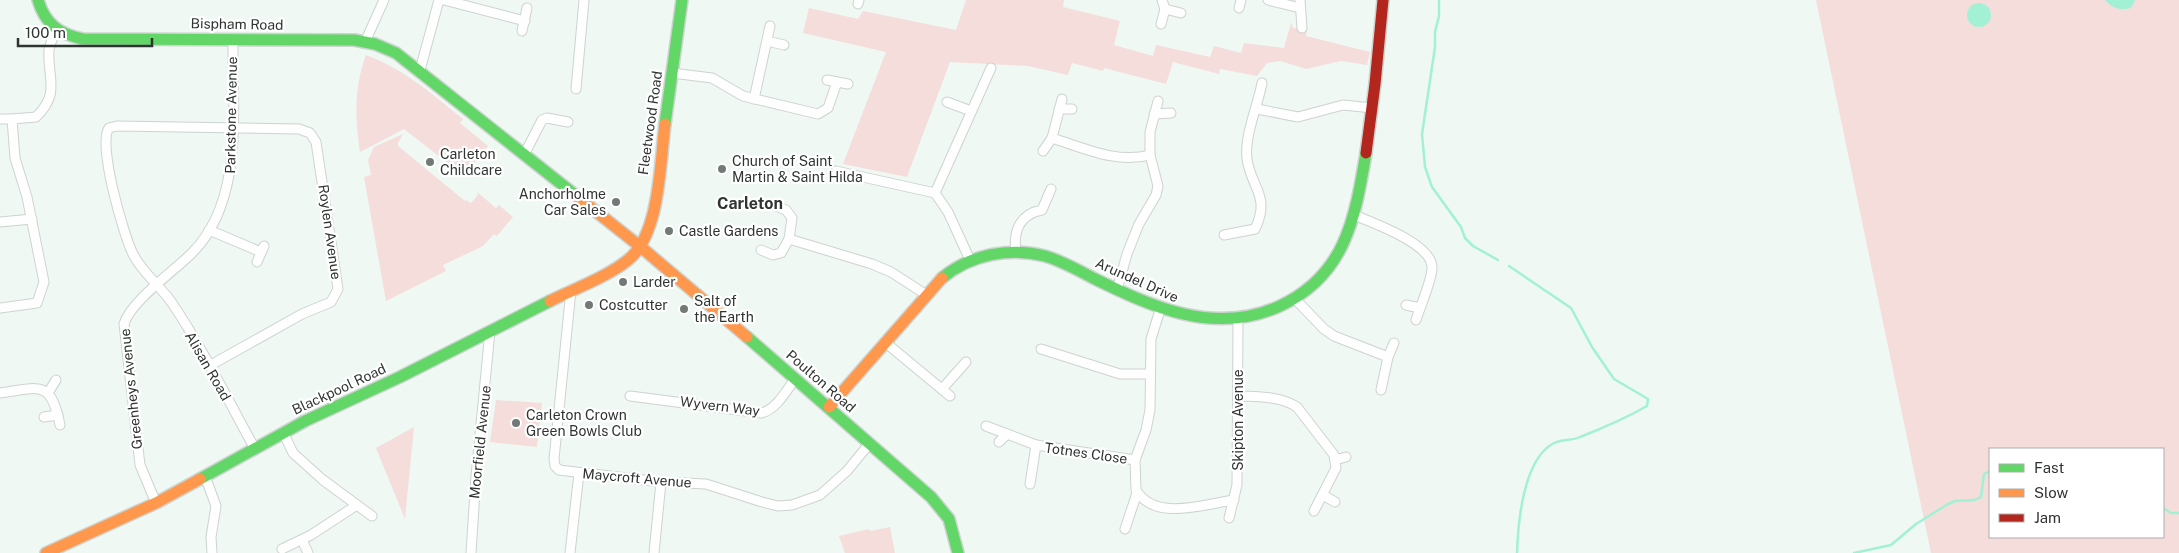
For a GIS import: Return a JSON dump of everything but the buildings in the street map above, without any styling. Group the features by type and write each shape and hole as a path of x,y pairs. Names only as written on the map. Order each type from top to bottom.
{"street":[{"path":"0,120 36,117 46,104 52,85 49,52 56,31 43,17 38,0"},
{"path":"365,42 384,0"},
{"path":"420,70 439,0"},
{"path":"444,0 525,21"},
{"path":"576,89 584,0"},
{"name":"Fleetwood Road","path":"642,248 652,220 682,0"},
{"path":"1268,0 1300,4 1302,28"},
{"name":"Arundel Drive","path":"829,407 925,294 944,276 970,260 1000,252 1045,256 1160,310 1209,321 1238,321 1278,309 1295,299 1314,284 1331,266 1340,251 1354,215 1372,108 1383,0"},
{"path":"1161,24 1163,4 1181,13"},
{"path":"522,30 527,8"},
{"path":"754,99 770,26"},
{"name":"Bispham Road","path":"56,31 83,39 354,40 396,53 420,70 642,248"},
{"name":"Parkstone Avenue","path":"158,285 193,252 209,230 223,203 229,180 232,129 232,39"},
{"path":"767,41 784,45"},
{"path":"935,193 991,68"},
{"path":"672,73 712,78 743,96 813,113 823,113 830,103 837,82"},
{"path":"827,80 848,84"},
{"path":"1224,235 1257,233 1262,215 1262,208 1247,159 1248,140 1262,83"},
{"path":"1043,151 1052,138 1062,99"},
{"path":"1117,290 1126,254 1156,195 1158,186 1150,155 1150,132 1158,101"},
{"path":"947,102 971,112"},
{"path":"1257,109 1298,117 1343,105 1358,105 1372,108"},
{"path":"1059,109 1072,109"},
{"path":"1154,114 1171,112"},
{"path":"524,155 542,120 547,118 568,122"},
{"path":"0,308 34,305 40,299 44,282 32,218 14,158 12,119"},
{"name":"Alisan Road","path":"232,129 117,126 107,130 111,178 125,237 138,262 172,304 255,449"},
{"name":"Roylen Avenue","path":"209,366 302,314 331,302 338,289 314,137 299,129 232,129"},
{"path":"1052,138 1104,154 1131,158 1150,155"},
{"path":"836,171 935,193 948,212 970,260"},
{"path":"1016,252 1015,242 1023,217 1031,211 1042,210 1051,189"},
{"path":"761,250 773,255 781,254 789,239 792,218 786,210 776,206"},
{"path":"1354,215 1409,240 1429,256 1432,268 1416,320"},
{"path":"0,222 32,218"},
{"path":"209,230 263,249 257,262"},
{"path":"789,239 872,264 891,272 925,294"},
{"name":"Blackpool Road","path":"46,553 156,503 283,432 623,264 642,248"},
{"name":"Poulton Road","path":"642,248 913,480 945,512 954,526 958,553"},
{"name":"Greenheys Avenue","path":"156,503 140,466 124,324 131,310 158,285"},
{"name":"Maycroft Avenue","path":"571,290 554,459 555,466 559,470 661,482 706,484 778,506 792,505 820,495 847,471 870,443"},
{"path":"1295,299 1324,329 1334,336 1388,356"},
{"path":"1406,305 1420,308"},
{"path":"1160,310 1151,339 1149,374 1150,410 1146,430 1135,460 1134,481 1137,493 1148,504 1167,508 1234,500"},
{"name":"Skipton Avenue","path":"1229,518 1237,485 1238,321"},
{"name":"Moorfield Avenue","path":"471,553 476,476 490,331"},
{"path":"886,342 950,396"},
{"path":"1381,390 1388,356 1394,343"},
{"path":"1041,349 1058,360 1120,374 1149,374"},
{"path":"942,389 966,362"},
{"name":"Wyvern Way","path":"630,396 761,413 767,412 774,406 795,379"},
{"path":"48,394 56,380"},
{"path":"0,393 32,388 48,394 55,402 60,425"},
{"path":"1239,396 1279,399 1297,407 1334,455 1336,468 1314,511"},
{"path":"44,417 58,415"},
{"name":"Totnes Close","path":"986,426 1036,445 1135,460"},
{"path":"283,432 292,453 323,480 372,516"},
{"path":"999,442 1007,434"},
{"name":"Totnes Close","path":"1030,484 1036,445"},
{"path":"1335,460 1346,457"},
{"path":"570,553 579,472"},
{"path":"205,476 216,506 211,537 212,553"},
{"path":"654,553 661,482"},
{"path":"1125,528 1137,493"},
{"path":"1323,495 1335,502"},
{"path":"282,549 339,519 357,506"},
{"path":"302,540 308,553"}],"shaded area":[{"path":"966,0 1064,0 1063,7 1120,21 1114,45 1153,56 1156,45 1210,57 1214,46 1241,53 1244,43 1284,48 1291,23 1293,28 1307,30 1306,36 1370,52 1367,65 1341,61 1306,69 1280,61 1267,63 1257,76 1220,69 1219,74 1173,62 1166,84 1104,68 1103,71 1072,63 1068,75 1028,66 950,62 907,177 843,164 886,52 803,33 809,8 858,19 863,11 956,30"},
{"path":"1816,0 2179,0 2179,553 1931,553"},
{"path":"2105,0 2135,0 2131,8 2120,9 2113,7"},
{"path":"1979,3 1988,6 1991,15 1988,24 1979,27 1970,24 1967,15 1970,6"},
{"path":"366,55 393,67 429,91 463,119 460,123 488,146 466,173 451,161 449,164 404,129 360,152 357,102 359,79"},
{"path":"403,134 398,146 465,201 471,203 478,195 477,192 496,208 499,205 513,217 497,236 494,234 483,246 443,265 446,271 386,301 364,177 371,175 368,160 374,147"},
{"name":"Carleton Crown Green Bowls Club","path":"496,400 542,403 537,447 490,442"},
{"path":"414,427 405,519 376,448"},
{"path":"890,527 895,553 845,553 839,536 869,529 870,531"}],"waterway":[{"path":"1439,0 1439,16 1435,32 1435,47 1422,134 1425,167 1432,187 1461,227 1465,238 1473,246 1498,260"},
{"path":"1509,266 1571,308 1592,347 1614,379 1648,399 1647,406 1631,415 1577,438 1554,443 1544,451 1535,463 1524,493 1517,553"},
{"path":"1854,553 1891,545 1916,524 1948,504 1955,501 1975,500 1981,497 1984,474 1989,472"},
{"path":"2164,509 2171,513 2179,513"}],"traffic: fast":[{"path":"38,0 45,16 54,27 74,37 83,39 354,40 375,44 396,53 579,198"},
{"path":"665,124 682,0"},
{"path":"942,278 965,263 978,258 1005,253 1032,253 1058,260 1115,289 1161,308 1208,318 1256,315 1280,306 1302,293 1320,278 1333,261 1344,242 1351,222 1366,153"},
{"path":"200,479 305,421 400,377 550,301"},
{"path":"747,337 931,497 949,519 958,553"}],"traffic: slow":[{"path":"550,301 610,272 628,260 639,249 647,234 657,197 665,124"},
{"path":"579,198 642,248 747,337"},
{"path":"829,407 942,278"},
{"path":"46,553 156,503 200,479"}],"traffic: jam":[{"path":"1366,153 1383,0"}],"place":[{"name":"Carleton Childcare","path":"430,162"},
{"name":"Church of Saint Martin & Saint Hilda","path":"722,169"},
{"name":"Anchorholme Car Sales","path":"616,202"},
{"name":"Castle Gardens","path":"669,231"},
{"name":"Larder","path":"623,282"},
{"name":"Costcutter","path":"589,305"},
{"name":"Salt of the Earth","path":"684,309"},
{"name":"Carleton Crown Green Bowls Club","path":"516,423"}],"district":[{"name":"Carleton","path":"750,203"}]}
